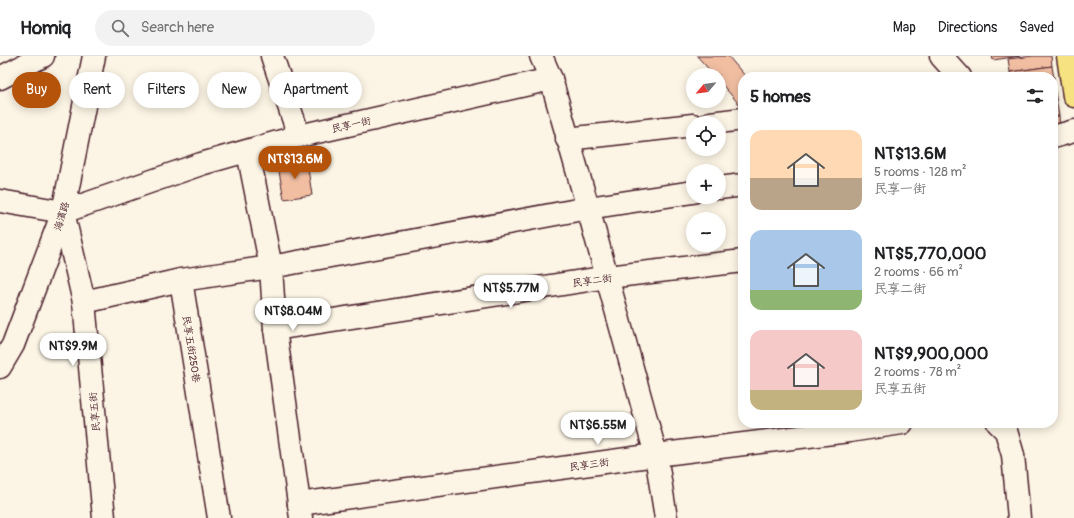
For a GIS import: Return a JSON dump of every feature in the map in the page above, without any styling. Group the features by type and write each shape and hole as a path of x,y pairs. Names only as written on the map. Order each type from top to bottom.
{"main road":[{"path":"1068,56 1074,96"}],"street":[{"path":"0,78 42,56"},
{"name":"海濱路","path":"0,366 7,342 63,212 94,56"},
{"path":"272,56 299,136"},
{"path":"542,56 551,79 567,139 608,277 656,455 666,518"},
{"path":"941,56 955,72"},
{"name":"民享一街","path":"63,212 201,164 248,152 299,136 551,79"},
{"path":"726,121 738,120"},
{"path":"567,139 686,126"},
{"path":"1058,136 1074,131"},
{"path":"248,152 270,266 275,329 300,511"},
{"path":"726,187 738,186"},
{"path":"84,302 181,280 270,266 588,208 686,193"},
{"path":"0,201 63,212"},
{"name":"民享五街","path":"63,212 84,302 104,518"},
{"name":"民享二街","path":"275,329 608,277 738,262"},
{"name":"民享五街250巷","path":"181,280 219,518"},
{"name":"民享三街","path":"300,511 656,455 873,428"},
{"path":"1002,428 1013,455 1019,518"}],"building":[{"path":"697,56 728,56 742,72 738,72 738,103 726,89 726,68 708,68"},
{"path":"992,56 1020,56 993,60"},
{"path":"1033,56 1051,56 1052,66 1010,72 1008,59"},
{"path":"1052,66 1053,72 1010,72"},
{"path":"1058,116 1060,129 1058,129"},
{"path":"307,162 312,195 284,199 278,166"}]}
